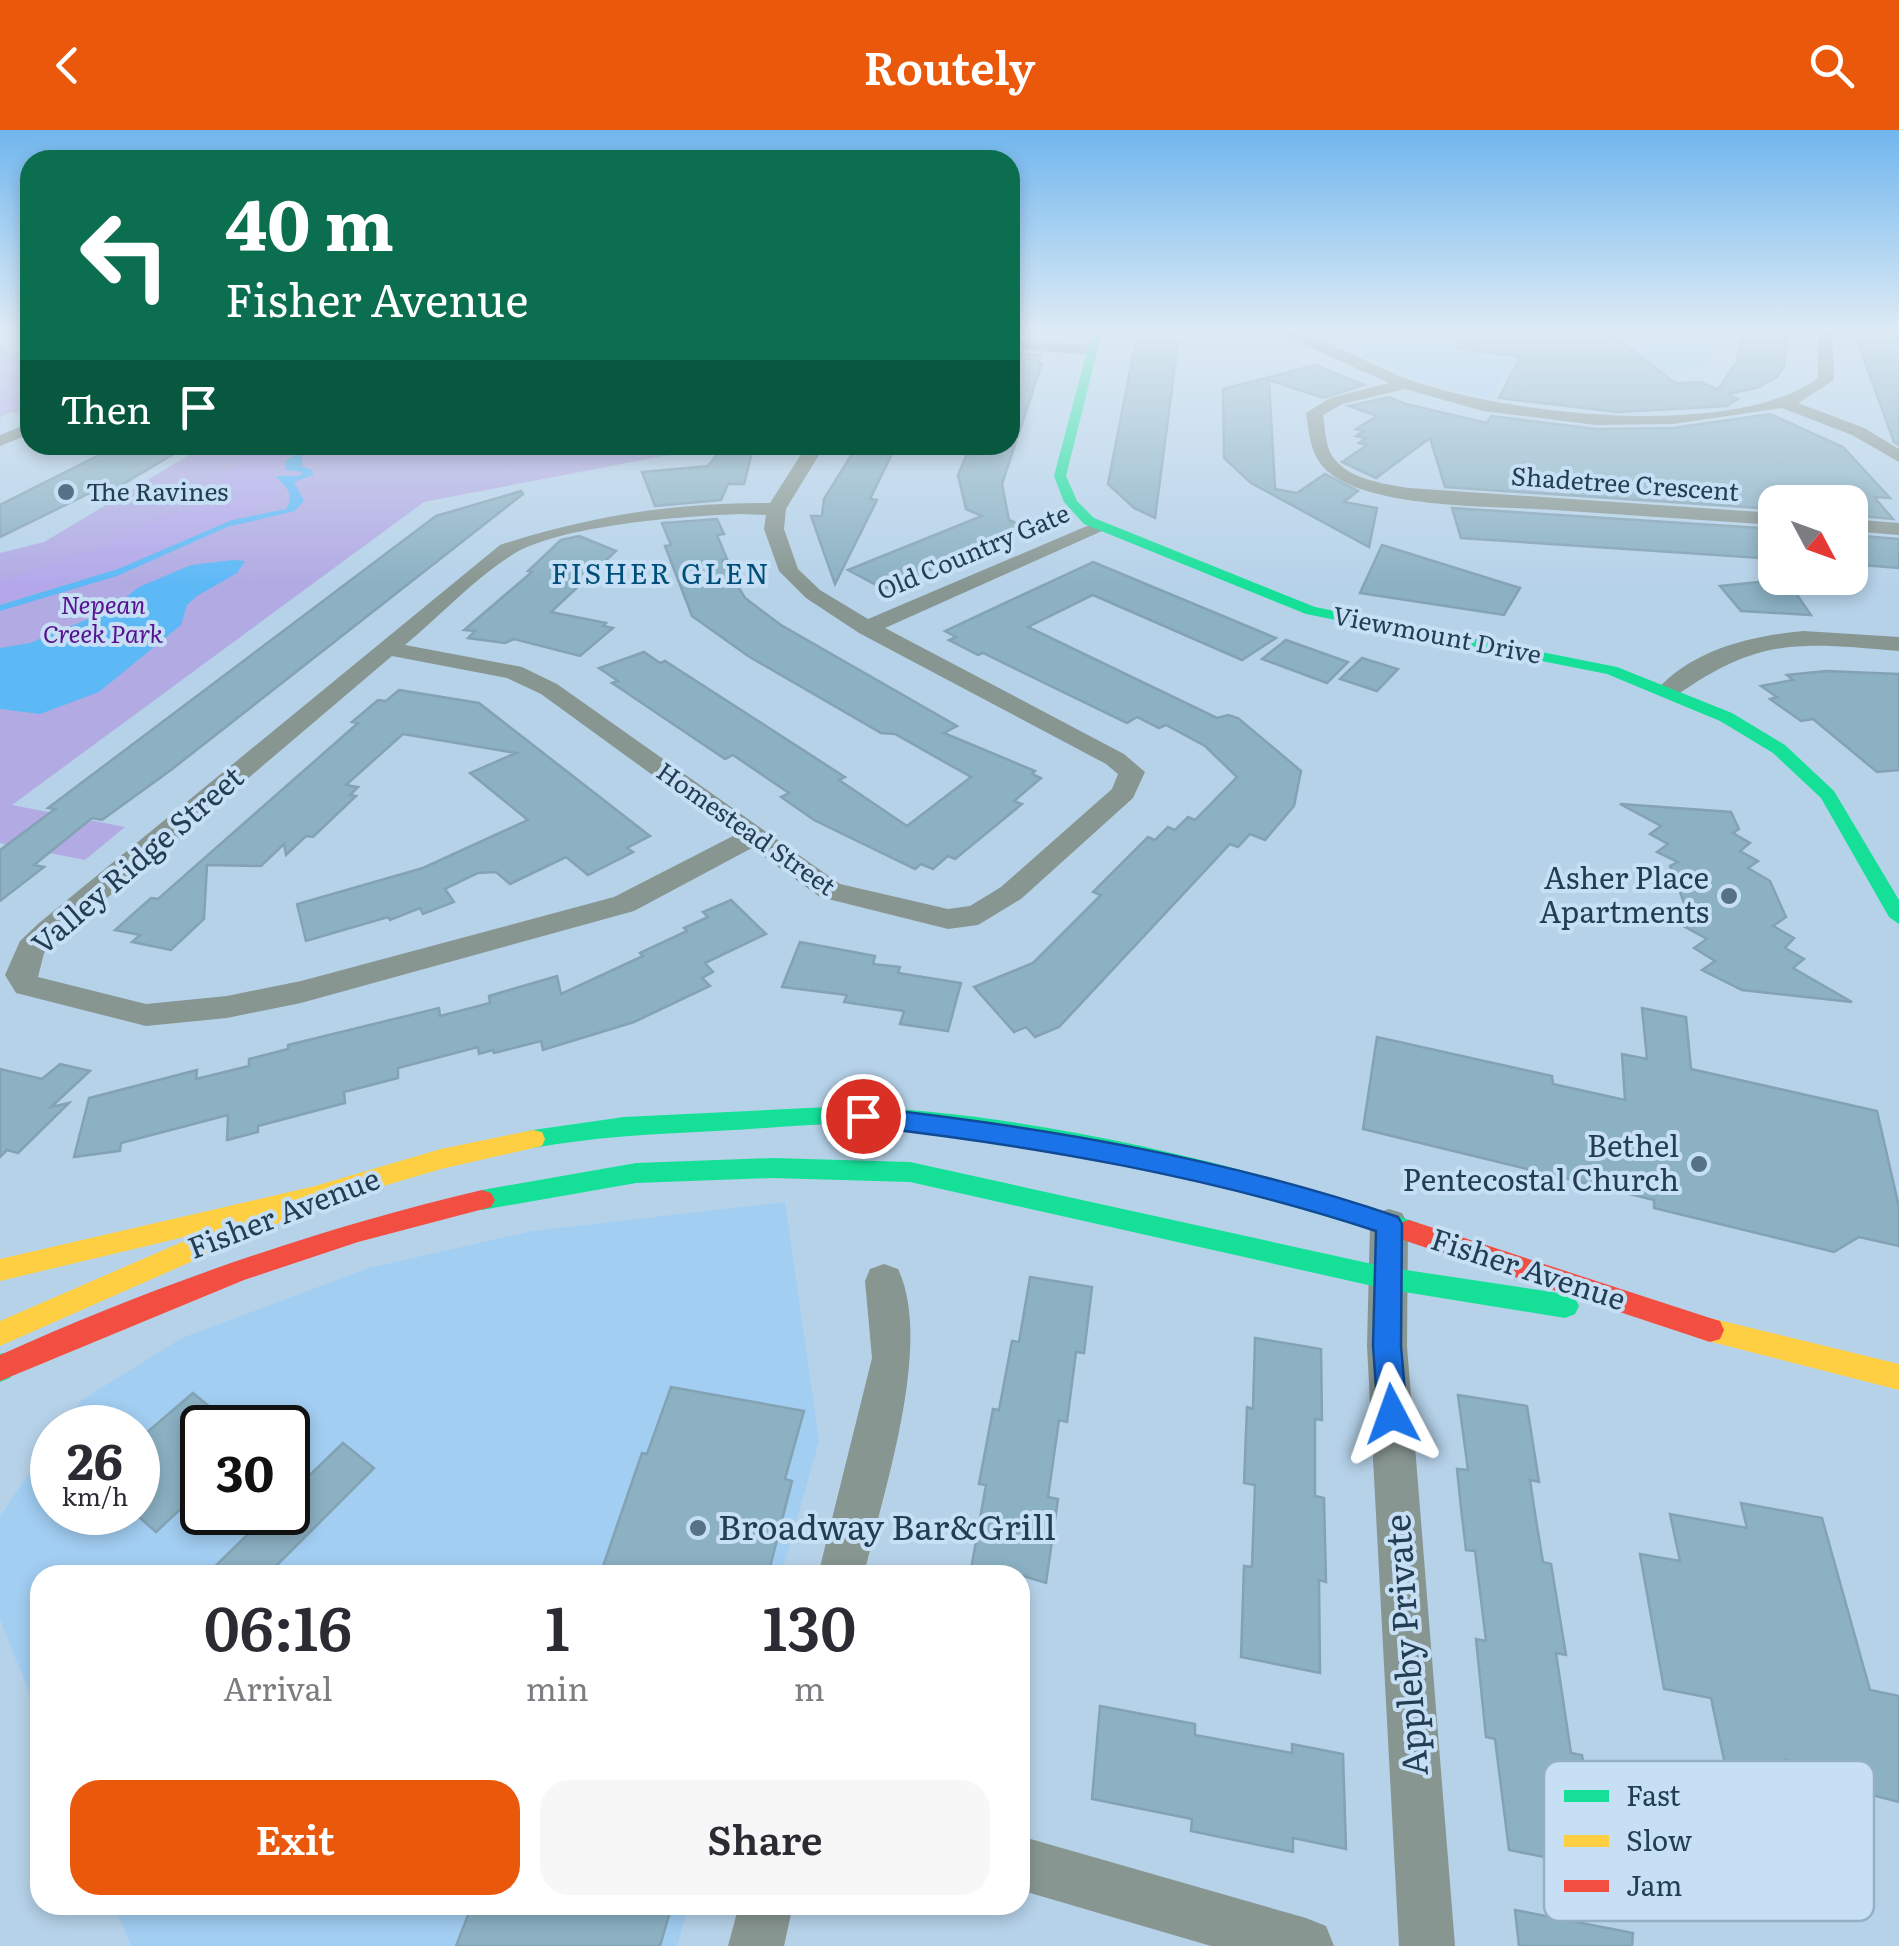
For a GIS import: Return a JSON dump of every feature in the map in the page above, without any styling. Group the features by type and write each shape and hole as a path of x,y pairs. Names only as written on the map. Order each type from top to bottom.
{"main road":[{"name":"Viewmount Drive","path":"1075,417 1060,476 1071,502 1101,527 1311,611 1611,670 1668,691 1760,736 1828,795 1899,917"},
{"name":"Fisher Avenue","path":"0,1334 314,1196 441,1159 564,1132 863,1116 1016,1134 1125,1155 1290,1195 1708,1329 1899,1377"},
{"path":"633,1173 639,1125"},
{"name":"Fisher Avenue","path":"1,1368 128,1310 252,1264 391,1221 515,1193 633,1173 834,1167 910,1172 1386,1278 1708,1329"},
{"path":"0,1270 314,1196"}],"street":[{"name":"Shadetree Crescent","path":"1315,417 1322,456 1340,473 1390,490 1438,497 1758,519"},
{"path":"1563,417 1588,420 1690,417"},
{"path":"1822,417 1875,439 1899,456"},
{"path":"776,509 810,455"},
{"name":"Valley Ridge Street","path":"753,837 624,904 264,999 181,1014 146,1015 27,985 20,975 22,965 50,930 506,549 548,534 661,510 706,506 776,509"},
{"name":"Homestead Street","path":"388,649 514,672 550,689 830,892 948,919 978,915 1011,893 1124,792 1132,772 1115,759 867,628 813,594 789,570 774,529 776,509"},
{"path":"1868,526 1899,529"},
{"name":"Old Country Gate","path":"867,628 1101,527"},
{"path":"1668,691 1738,646 1794,636 1899,644"},
{"name":"Appleby Private","path":"1389,1224 1387,1346 1427,1946"},
{"path":"844,1565 892,1358 884,1281"},
{"path":"1030,1866 1306,1946"},
{"path":"756,1946 764,1915"}],"shaded area":[{"path":"245,455 285,455 271,473 278,482 278,494 250,514 203,530 131,563 0,603 0,581 96,549 156,518 219,499 217,482"},
{"path":"785,1202 819,1441 784,1565 30,1565 30,1694 0,1619 0,1516 30,1472 30,1535 160,1535 160,1405 77,1405 182,1338 369,1268 532,1231"},
{"path":"118,1915 686,1915 677,1946 131,1946"}],"green space":[{"name":"Nepean Creek Park","path":"189,455 669,455 424,502 12,805 125,827 85,860 0,843 0,553 44,542"}],"water":[{"path":"302,455 302,466 312,470 313,475 294,482 304,501 295,511 227,527 117,576 0,611 0,605 118,569 232,520 286,509 289,495 275,476 299,476 303,472 286,470 285,461"},
{"path":"245,561 237,573 197,596 187,605 181,625 99,692 40,714 0,709 0,648 30,643 108,611 139,587 191,565"}],"building":[{"path":"1121,417 1168,417 1155,518 1134,508 1108,484"},
{"path":"1223,417 1271,417 1275,489 1297,493 1325,474 1358,491 1344,502 1377,508 1369,547 1251,483 1224,458"},
{"path":"1376,417 1460,417 1487,423 1491,417 1497,417 1596,429 1673,428 1776,417 1843,447 1890,498 1874,497 1893,519 1868,517 1868,485 1758,485 1758,508 1445,487 1430,438 1376,478 1342,462 1367,445 1359,443 1366,438 1356,436 1364,431 1356,429"},
{"path":"1885,417 1899,417 1899,445 1894,442"},
{"name":"The Ravines","path":"99,455 172,455 118,487 100,494 90,493 0,537 0,505"},
{"path":"716,455 751,455 744,484 728,484 721,500 655,506 642,472 708,466"},
{"path":"851,455 892,455 870,499 877,500 835,584 811,516 822,516 824,499"},
{"path":"967,455 1012,455 1002,484 1009,520 1029,528 884,589 848,570 982,516 966,509 958,475"},
{"path":"521,491 523,494 171,770 102,820 92,818 34,865 44,867 0,901 0,850 55,809 48,808 436,516"},
{"path":"1452,508 1758,528 1758,558 1461,538"},
{"path":"717,519 724,534 717,535 727,559 722,560 745,598 781,625 957,726 944,733 1035,771 1032,774 1041,778 1014,801 1022,804 955,859 948,856 933,869 921,864 915,869 814,820 781,797 789,793 733,755 725,759 612,683 618,681 599,668 644,652 660,663 665,661 845,777 839,780 907,826 971,777 895,734 881,733 748,656 692,616 665,546 671,545 662,523"},
{"path":"579,536 616,551 551,612 606,623 603,626 613,628 580,656 514,639 505,643 468,638 475,631 464,630 532,572 528,571 561,540"},
{"path":"1868,536 1899,539 1899,568 1868,565"},
{"path":"1382,545 1520,588 1504,615 1360,593"},
{"path":"1093,562 1276,638 1242,660 1093,595 1028,627 1217,718 1238,718 1301,771 1294,806 1265,840 1250,834 1238,847 1230,844 1059,1027 1035,1037 1026,1027 1014,1032 974,987 1033,963 1101,895 1093,892 1148,837 1155,840 1168,827 1175,830 1188,817 1195,820 1237,777 1205,746 1166,725 1159,728 1137,717 1127,723 949,640 956,637 945,631"},
{"path":"1758,582 1758,595 1797,595 1811,615 1741,611 1720,586"},
{"path":"1286,640 1348,662 1327,683 1262,659"},
{"path":"1362,658 1398,669 1377,691 1340,679"},
{"path":"1826,671 1899,674 1899,770 1877,772 1813,719 1801,721 1770,699 1777,697 1761,686 1793,680 1787,675"},
{"path":"399,690 479,703 650,836 627,848 633,852 588,875 566,857 510,884 496,872 478,873 445,889 454,902 423,914 420,908 390,920 388,917 306,941 297,904 423,868 528,820 470,773 516,753 403,734 346,785 358,787 350,795 356,796 313,837 306,836 286,855 284,844 261,866 207,865 204,919 171,950 132,942 140,935 115,930 151,898 158,899 358,723 352,722 378,700 386,701"},
{"name":"Asher Place Apartments","path":"1620,804 1731,812 1739,829 1733,833 1750,843 1740,851 1758,861 1748,868 1770,881 1786,917 1773,926 1794,938 1785,948 1804,959 1793,968 1852,1002 1742,990 1702,970 1715,961 1694,948 1707,939 1685,927 1698,919 1688,913 1670,866 1678,862 1657,852 1668,844 1650,834 1661,826"},
{"path":"731,900 766,934 705,963 713,972 702,978 710,986 634,1022 543,1050 541,1041 494,1053 493,1050 479,1054 478,1047 398,1068 398,1078 344,1092 345,1103 258,1126 258,1132 227,1140 228,1115 121,1143 120,1151 74,1157 89,1098 197,1070 196,1079 249,1066 249,1059 288,1049 288,1045 439,1008 440,1016 490,1003 489,996 557,976 561,994 643,956 640,953 708,917 703,912"},
{"path":"800,942 875,956 873,964 900,967 898,973 961,983 948,1031 900,1024 904,1011 844,1002 847,995 782,987"},
{"name":"Bethel Pentecostal Church","path":"1642,1008 1686,1017 1691,1069 1877,1111 1899,1207 1899,1246 1859,1237 1834,1252 1654,1208 1654,1200 1363,1129 1377,1037 1552,1076 1553,1084 1625,1100 1622,1054 1647,1059"},
{"path":"60,1064 90,1071 51,1107 69,1103 18,1153 7,1150 0,1157 0,1069 42,1079"},
{"path":"1030,1277 1092,1287 1084,1353 1076,1352 1067,1422 1059,1420 1048,1497 1058,1499 1046,1583 1030,1578 1030,1565 972,1565 986,1485 979,1484 993,1409 999,1410 1012,1341 1019,1342"},
{"path":"1255,1338 1321,1349 1322,1420 1315,1419 1315,1496 1324,1498 1326,1582 1319,1580 1320,1673 1241,1657 1244,1566 1252,1567 1255,1485 1244,1483 1247,1407 1253,1409"},
{"name":"Broadway Bar&Grill","path":"671,1387 804,1411 785,1479 792,1481 771,1565 603,1565 642,1453 647,1454"},
{"path":"193,1393 207,1405 180,1405 180,1510 160,1528 160,1421"},
{"path":"1458,1395 1527,1406 1539,1482 1530,1480 1536,1520 1543,1562 1551,1564 1566,1655 1556,1653 1571,1753 1582,1755 1583,1761 1544,1761 1544,1857 1509,1850 1495,1739 1486,1737 1476,1639 1486,1641 1475,1551 1466,1550 1457,1469 1468,1470"},
{"path":"343,1443 374,1468 310,1532 310,1475"},
{"path":"1741,1503 1822,1518 1870,1690 1899,1696 1899,1802 1874,1796 1874,1761 1724,1761 1711,1698 1664,1689 1640,1554 1680,1561 1670,1514 1747,1528"},
{"path":"247,1535 307,1535 277,1565 216,1565"},
{"path":"1100,1706 1195,1724 1195,1735 1292,1753 1292,1744 1343,1754 1346,1849 1293,1838 1293,1852 1191,1831 1192,1819 1092,1799"},
{"path":"1515,1910 1544,1916 1544,1921 1571,1921 1633,1933 1632,1946 1519,1946"},
{"path":"468,1915 669,1915 660,1946 456,1946"}],"traffic: fast":[{"path":"1075,417 1060,476 1071,502 1089,521 1311,611 1611,670 1726,717 1779,749 1828,795 1899,917"},
{"path":"533,1139 624,1126 810,1116 867,1116 936,1123 1141,1158 1277,1191 1409,1231"},
{"path":"482,1200 636,1173 773,1168 910,1172 1386,1278 1565,1306"},
{"path":"0,1369 3,1366"}],"traffic: slow":[{"path":"0,1334 315,1196 441,1159 533,1139"},
{"path":"0,1270 315,1196"},
{"path":"1710,1330 1899,1377"}],"traffic: jam":[{"path":"0,1368 177,1293 297,1250 482,1200"},
{"path":"1409,1231 1710,1330"}],"place":[{"name":"The Ravines","path":"66,492"},
{"name":"Asher Place Apartments","path":"1729,896"},
{"name":"Bethel Pentecostal Church","path":"1699,1164"},
{"name":"Broadway Bar&Grill","path":"698,1528"}],"district":[{"name":"FISHER GLEN","path":"661,574"}],"route":[{"path":"863,1116 1016,1134 1125,1155 1327,1204 1389,1224 1387,1346 1392,1414"}]}
